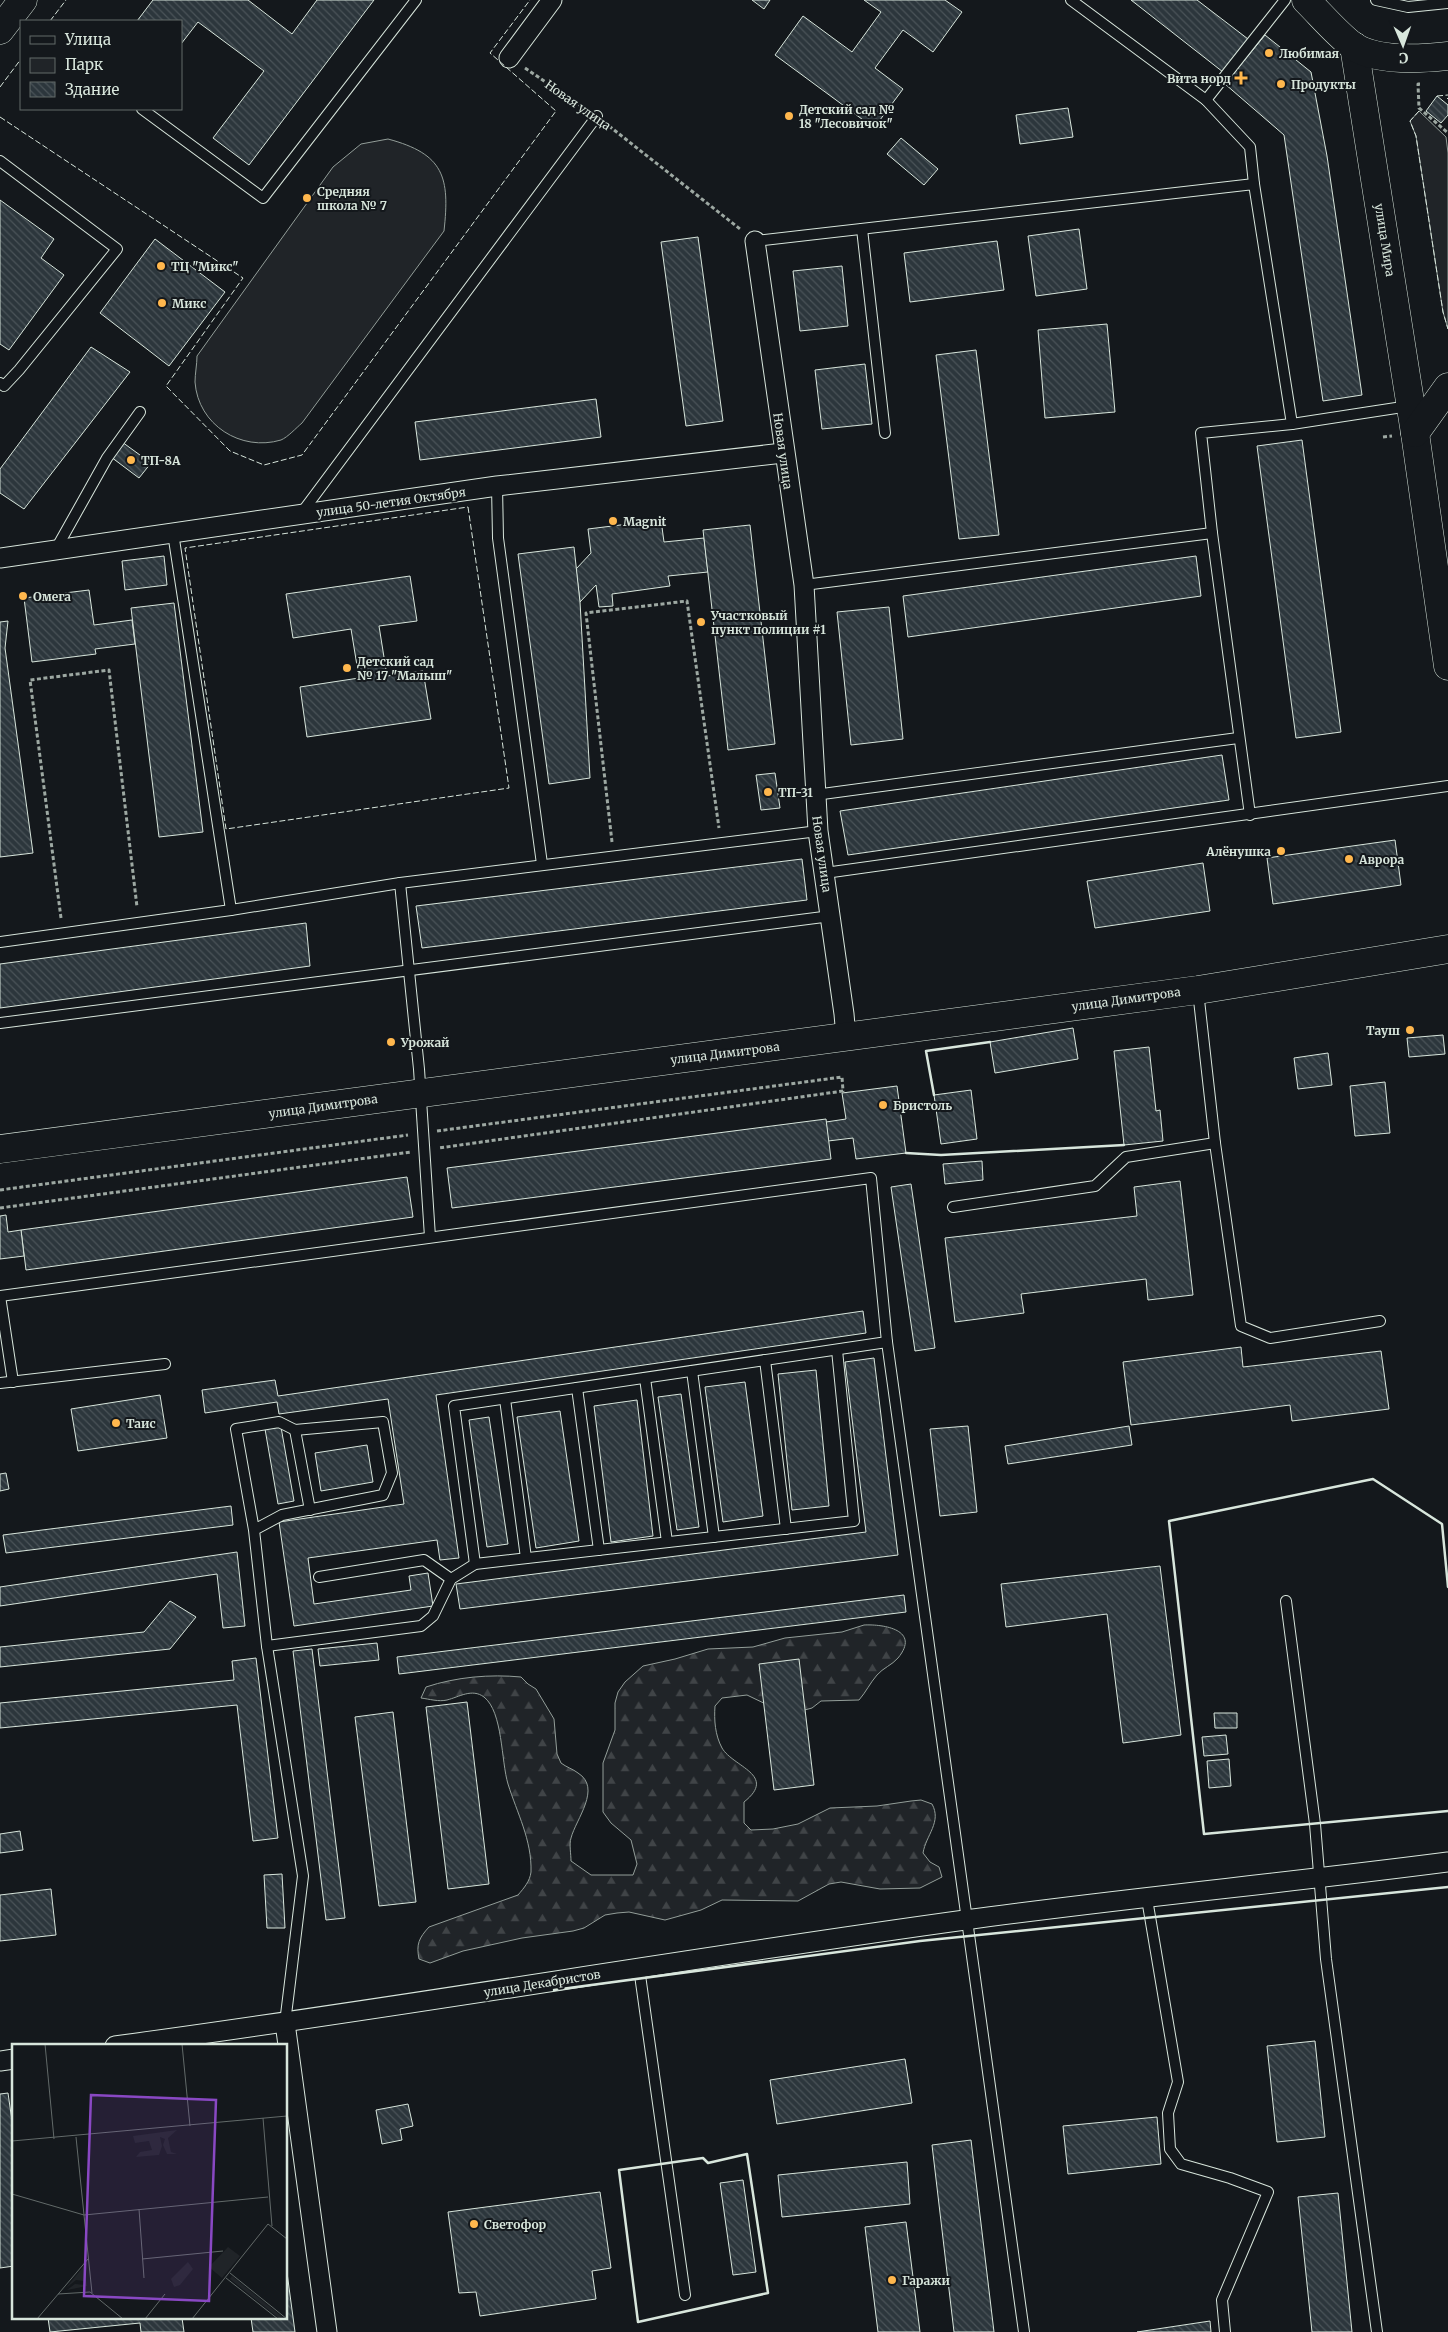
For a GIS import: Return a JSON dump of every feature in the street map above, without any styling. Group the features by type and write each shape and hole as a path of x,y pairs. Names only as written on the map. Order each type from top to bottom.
{"street":[{"path":"510,58 552,0"},
{"path":"1306,0 1354,46 1381,56 1400,59 1448,56"},
{"name":"улица Мира","path":"1354,46 1415,433 1448,666"},
{"name":"Новая улица","path":"754,241 783,453 804,585 818,831 846,1038"},
{"path":"1415,433 1448,387"},
{"name":"улица 50-летия Октября","path":"0,558 497,486 783,453"},
{"name":"улица Димитрова","path":"0,1148 846,1038 1198,990 1448,949"},
{"path":"1319,1879 1448,1862"},
{"name":"улица Декабристов","path":"130,2044 285,2023 639,1968 968,1920 1319,1879"},
{"path":"285,2023 288,2044"},
{"path":"288,2045 327,2332"}],"lane":[{"path":"143,110 264,198 416,0"},
{"path":"1071,0 1206,100 1250,147 1254,184 1292,424"},
{"path":"1206,100 1285,0"},
{"path":"1376,0 1408,7 1448,3"},
{"path":"300,516 597,116"},
{"path":"0,161 117,249 1,387"},
{"path":"754,241 1254,184"},
{"path":"862,229 885,433"},
{"path":"1250,815 1238,738 1201,433 1292,424 1410,406"},
{"path":"56,549 107,458 140,412"},
{"path":"497,486 498,538 542,864"},
{"path":"173,533 231,910"},
{"path":"804,585 1212,533"},
{"path":"815,795 1238,738"},
{"path":"825,873 1448,786"},
{"path":"0,942 231,910 400,883 818,831"},
{"path":"400,883 419,1069 419,1093 430,1238"},
{"path":"0,1023 831,916"},
{"path":"1198,990 1216,1143 1241,1326 1270,1338 1380,1321"},
{"path":"953,1207 1095,1186 1126,1157 1216,1143"},
{"path":"13,1382 0,1296 871,1178 887,1342 1024,2332"},
{"path":"475,1564 454,1406 887,1342"},
{"path":"267,1646 421,1626 433,1616 451,1579 475,1564 854,1521 837,1350"},
{"path":"766,1360 786,1529"},
{"path":"0,1384 164,1364"},
{"path":"692,1371 714,1537"},
{"path":"645,1378 667,1542"},
{"path":"576,1388 599,1550"},
{"path":"505,1399 526,1558"},
{"path":"254,1530 282,1515 383,1496 392,1473 383,1422 295,1430 279,1422 236,1429 254,1530 267,1646 303,1876 285,2023"},
{"path":"295,1430 310,1510"},
{"path":"319,1577 424,1560 451,1579"},
{"path":"1286,1601 1315,1824 1326,1959 1377,2332"},
{"path":"1147,1899 1178,2082 1168,2113 1170,2149 1181,2164 1230,2178 1268,2192 1222,2300 1224,2332"},
{"path":"639,1968 685,2295"}],"path":[{"name":"Новая улица","path":"510,58 597,116 754,241"},
{"path":"1418,84 1419,108 1448,133"},
{"path":"614,856 586,613 687,601 721,843"},
{"path":"63,934 30,680 109,670 138,923"}],"green space":[{"path":"1419,111 1446,137 1448,153 1448,329 1443,312 1416,136 1410,121"},
{"path":"388,139 421,152 432,160 439,170 444,182 446,196 444,231 302,423 281,440 266,443 251,442 224,432 204,411 198,397 195,382 197,356 333,167 361,144"},
{"path":"864,1625 890,1628 903,1635 905,1641 904,1649 898,1658 877,1675 859,1700 821,1701 812,1708 801,1711 774,1708 747,1695 722,1698 715,1706 716,1727 722,1748 727,1755 755,1778 756,1785 753,1793 744,1802 744,1823 751,1830 773,1829 798,1824 830,1808 877,1806 921,1800 932,1804 935,1811 934,1823 923,1853 930,1862 939,1867 942,1877 920,1888 880,1889 841,1882 829,1884 798,1901 722,1900 701,1910 665,1920 629,1912 617,1913 605,1915 584,1928 573,1931 522,1938 463,1951 430,1963 419,1959 419,1942 429,1927 518,1895 528,1881 531,1872 527,1838 508,1784 498,1725 490,1704 484,1697 475,1693 444,1701 421,1698 426,1687 473,1677 497,1676 521,1677 536,1689 554,1719 557,1754 561,1763 585,1779 588,1787 585,1804 570,1840 571,1861 591,1875 633,1875 637,1864 631,1840 611,1823 603,1812 603,1763 615,1730 615,1703 618,1692 625,1682 643,1666 708,1649 753,1647 785,1638 842,1632"}],"building":[{"path":"153,0 248,0 292,34 317,0 374,0 249,165 213,138 264,71 198,22 182,43 182,20 138,20"},
{"path":"752,0 770,0 764,9"},
{"path":"864,0 945,0 962,12 933,52 903,30 875,68 903,89 874,128 775,55 803,16 852,52 881,12"},
{"path":"1131,0 1197,0 1248,39 1223,72"},
{"path":"1265,35 1311,72 1327,156 1362,395 1323,401 1284,135 1225,84"},
{"path":"1437,96 1448,105 1448,115 1441,123 1426,111"},
{"path":"1068,108 1073,137 1020,144 1016,115"},
{"path":"901,138 938,169 924,185 887,154"},
{"path":"0,200 54,239 41,258 64,275 9,350 0,344"},
{"path":"1079,229 1087,289 1036,296 1028,236"},
{"path":"698,237 723,421 686,426 661,242"},
{"name":"Микс","path":"155,239 225,292 169,366 100,313"},
{"path":"997,241 1004,290 910,302 904,253"},
{"path":"842,266 848,326 800,331 793,271"},
{"path":"1107,324 1115,412 1045,418 1038,330"},
{"path":"91,347 130,372 24,509 0,493 0,469"},
{"path":"976,350 999,535 959,539 936,355"},
{"path":"865,364 872,424 822,429 815,370"},
{"path":"596,399 601,437 420,460 415,422"},
{"path":"1302,440 1341,732 1296,738 1257,446"},
{"name":"ТП-8А","path":"122,442 151,463 139,478 111,457"},
{"path":"661,520 664,542 704,538 708,572 668,576 670,586 612,594 613,606 599,607 596,585 580,602 576,569 591,553 588,529"},
{"path":"750,525 775,744 728,750 703,530"},
{"path":"574,547 580,602 590,778 549,784 518,554"},
{"path":"164,556 167,585 125,590 122,561"},
{"path":"1196,556 1201,596 908,637 903,596"},
{"path":"410,576 417,621 379,626 387,676 423,671 431,719 307,737 300,687 359,678 351,629 293,638 286,594"},
{"path":"89,590 94,625 132,620 135,644 95,649 96,654 32,662 24,598"},
{"path":"174,603 203,832 159,837 131,608"},
{"path":"889,607 903,739 851,745 837,612"},
{"path":"8,621 5,648 33,853 0,857 0,622"},
{"path":"1222,755 1229,800 848,855 840,811"},
{"name":"ТП-31","path":"775,773 780,808 761,810 756,775"},
{"path":"1395,840 1401,885 1273,904 1267,858"},
{"path":"802,859 807,900 422,948 416,906"},
{"path":"1203,863 1210,911 1095,928 1087,881"},
{"path":"306,923 310,966 0,1008 0,964"},
{"path":"1073,1028 1078,1059 995,1073 990,1042"},
{"path":"1443,1035 1445,1054 1409,1057 1407,1038"},
{"path":"1149,1047 1156,1111 1160,1110 1163,1141 1124,1145 1114,1051"},
{"path":"1328,1053 1332,1085 1298,1089 1294,1058"},
{"path":"1385,1082 1390,1133 1355,1136 1350,1086"},
{"path":"897,1086 906,1153 856,1159 853,1138 828,1141 826,1122 846,1119 842,1093"},
{"path":"971,1090 977,1139 941,1144 934,1095"},
{"path":"826,1119 831,1159 452,1208 447,1168"},
{"path":"982,1161 983,1180 945,1184 943,1164"},
{"path":"407,1177 413,1217 26,1270 21,1230"},
{"path":"1180,1181 1193,1295 1148,1300 1146,1279 1021,1294 1024,1313 955,1322 945,1238 1137,1216 1134,1187"},
{"path":"911,1184 935,1348 915,1351 891,1187"},
{"path":"6,1215 8,1232 21,1230 24,1256 0,1259 0,1216"},
{"path":"863,1311 866,1333 436,1395 459,1558 440,1560 437,1540 308,1558 314,1604 411,1590 409,1576 428,1573 433,1606 294,1626 279,1522 404,1504 388,1399 279,1414 277,1402 205,1413 202,1390 275,1380 278,1396"},
{"path":"1241,1347 1243,1367 1381,1351 1389,1409 1292,1421 1290,1405 1131,1425 1123,1362"},
{"path":"874,1358 898,1555 460,1609 456,1584 866,1532 845,1362"},
{"path":"816,1370 829,1506 792,1510 778,1374"},
{"path":"745,1382 763,1516 723,1522 705,1387"},
{"path":"681,1394 699,1527 677,1530 658,1397"},
{"path":"160,1395 167,1438 78,1451 71,1409"},
{"path":"637,1400 653,1536 611,1542 594,1406"},
{"path":"560,1411 579,1541 536,1548 517,1417"},
{"path":"489,1417 508,1544 487,1547 469,1420"},
{"path":"968,1426 977,1512 940,1516 930,1429"},
{"path":"1129,1426 1132,1445 1008,1464 1005,1446"},
{"path":"281,1427 294,1501 278,1504 265,1429"},
{"path":"367,1445 373,1482 321,1491 315,1453"},
{"path":"6,1473 9,1489 0,1491 0,1474"},
{"path":"231,1506 233,1525 6,1553 3,1535"},
{"path":"237,1552 245,1626 223,1628 217,1574 0,1606 0,1587"},
{"path":"1160,1566 1181,1735 1123,1743 1107,1614 1006,1627 1001,1584"},
{"path":"904,1595 906,1612 399,1674 397,1657"},
{"path":"170,1601 196,1617 170,1649 0,1667 0,1647 144,1632"},
{"path":"377,1643 379,1660 320,1666 318,1649"},
{"path":"312,1649 345,1918 326,1920 293,1651"},
{"path":"256,1658 278,1838 253,1841 237,1705 0,1728 0,1703 234,1680 232,1661"},
{"path":"799,1659 814,1785 774,1790 759,1664"},
{"path":"467,1702 489,1884 448,1889 426,1707"},
{"path":"393,1712 416,1902 379,1906 355,1717"},
{"path":"1214,1713 1237,1713 1237,1728 1215,1728"},
{"path":"1226,1735 1228,1754 1204,1756 1202,1737"},
{"path":"1229,1759 1231,1786 1209,1788 1207,1761"},
{"path":"20,1831 23,1850 0,1853 0,1834"},
{"path":"282,1874 285,1928 267,1928 264,1875"},
{"path":"51,1889 56,1935 0,1941 0,1895"},
{"path":"1315,2041 1325,2137 1277,2142 1267,2046"},
{"path":"905,2059 912,2103 777,2124 770,2080"},
{"path":"8,2093 12,2121 12,2266 0,2268 0,2094"},
{"path":"408,2104 413,2126 400,2129 402,2140 382,2144 376,2110"},
{"path":"1157,2117 1161,2164 1068,2174 1063,2126"},
{"path":"971,2140 994,2332 954,2332 932,2145"},
{"path":"907,2162 910,2204 782,2217 778,2175"},
{"path":"743,2180 756,2272 733,2275 720,2183"},
{"path":"600,2192 611,2268 592,2271 596,2299 480,2316 476,2292 459,2293 448,2212"},
{"path":"1338,2193 1352,2332 1312,2332 1298,2197"},
{"name":"Гаражи","path":"906,2222 920,2332 878,2332 865,2227"},
{"path":"288,2280 295,2332 253,2332 251,2320 288,2320"},
{"path":"48,2320 182,2320 184,2332 141,2332 140,2323 50,2332"},
{"path":"1210,2321 1211,2332 1137,2332"}],"fence":[{"path":"51,20 66,0"},
{"path":"0,117 243,278 166,386 230,451 264,465 302,455 556,111 490,53 530,0"},
{"path":"0,87 20,60"},
{"path":"1437,96 1448,95"},
{"path":"1419,111 1410,121 1416,136 1443,312 1448,329"},
{"path":"468,507 509,788 226,829 185,548 468,507"}],"wall":[{"path":"934,1095 926,1051 990,1042"},
{"path":"906,1153 941,1155 1124,1145"},
{"path":"1448,1587 1442,1524 1373,1479 1169,1521 1204,1834 1448,1811"},
{"path":"554,1990 920,1941 1448,1887"},
{"path":"747,2154 768,2293 638,2322 619,2170 703,2158 708,2163 747,2154"}],"place":[{"name":"Любимая","path":"1269,53"},
{"name":"Вита норд","path":"1241,78"},
{"name":"Продукты","path":"1281,84"},
{"name":"Детский сад № 18 \"Лесовичок\"","path":"789,116"},
{"name":"Средняя школа № 7","path":"307,198"},
{"name":"ТЦ \"Микс\"","path":"161,266"},
{"name":"Микс","path":"162,303"},
{"name":"ТП-8А","path":"131,460"},
{"name":"Magnit","path":"613,521"},
{"name":"Омега","path":"23,596"},
{"name":"Участковый пункт полиции #1","path":"701,622"},
{"name":"Детский сад № 17 \"Малыш\"","path":"347,668"},
{"name":"ТП-31","path":"768,792"},
{"name":"Алёнушка","path":"1281,851"},
{"name":"Аврора","path":"1349,859"},
{"name":"Тауш","path":"1410,1030"},
{"name":"Урожай","path":"391,1042"},
{"name":"Бристоль","path":"883,1105"},
{"name":"Таис","path":"116,1423"},
{"name":"Светофор","path":"474,2224"},
{"name":"Гаражи","path":"892,2280"}]}
